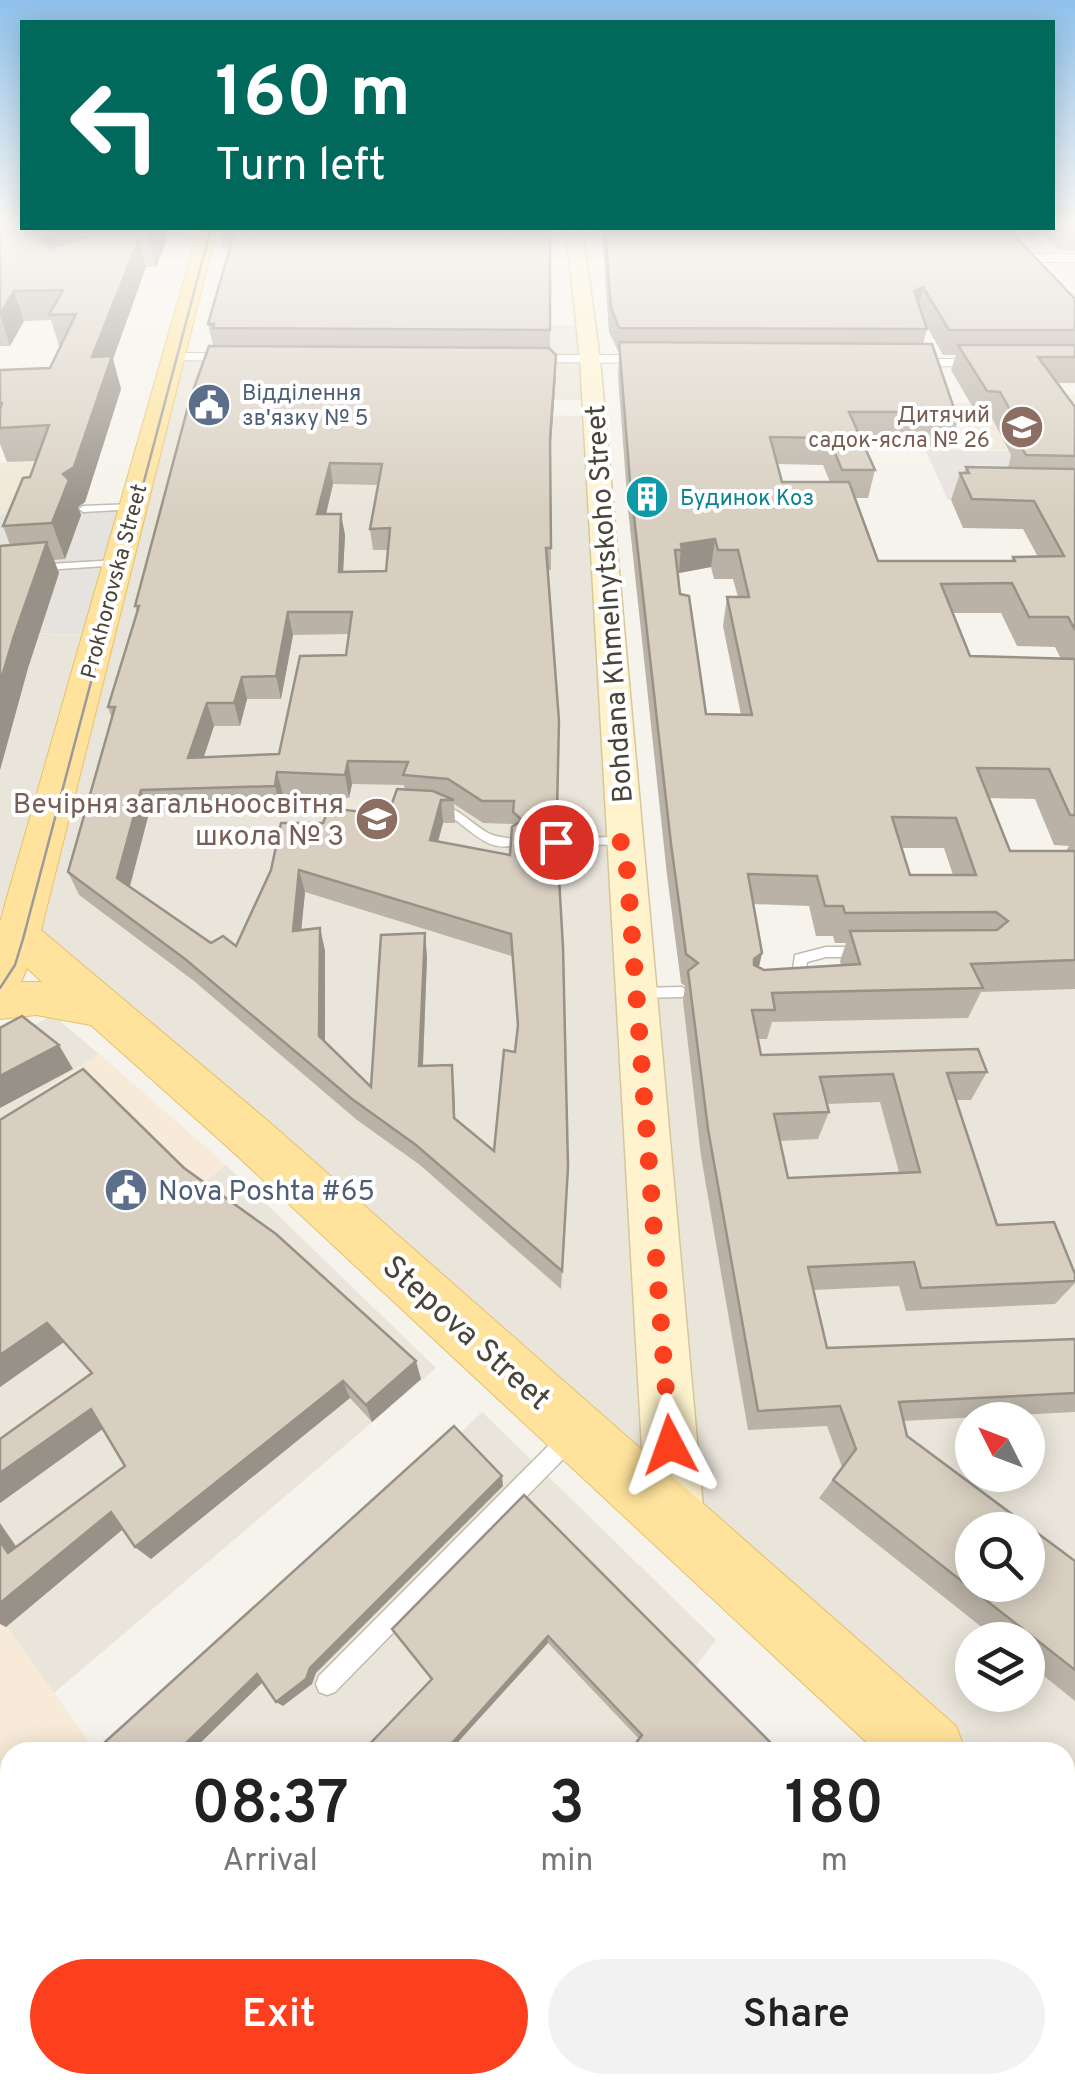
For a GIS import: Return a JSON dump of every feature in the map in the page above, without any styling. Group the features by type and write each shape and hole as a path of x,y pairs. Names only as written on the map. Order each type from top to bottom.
{"main road":[{"name":"Prokhorovska Street","path":"0,978 9,926 118,563 183,320"},
{"name":"Bohdana Khmelnytskoho Street","path":"585,320 625,842 659,992 675,1519"},
{"name":"Stepova Street","path":"9,926 250,1136 919,1742"},
{"path":"0,1002 36,998 102,1009"}],"street":[{"path":"173,356 256,357"},
{"path":"494,358 678,360"},
{"path":"888,362 1075,363"}],"lane":[{"path":"83,509 132,507"},
{"path":"0,570 118,563"},
{"path":"415,806 447,808 472,831 498,844 513,842"},
{"path":"556,842 625,842"},
{"path":"772,989 787,987 799,979 800,959 826,952 884,952"},
{"path":"327,1684 577,1431"}],"shaded area":[{"path":"448,325 585,325 592,400 452,399 449,414 592,416 670,1510 14,927 178,357"},
{"name":"Дитячий садок-ясла № 26","path":"1038,395 1075,395 1075,451 982,450 954,403 1043,403"},
{"path":"925,449 1009,451 1018,467 1075,501 948,500"},
{"path":"99,457 82,511 0,514 0,463"},
{"path":"125,509 90,635 0,632 0,514"},
{"path":"0,633 90,635 9,920 0,911"},
{"name":"Вечірня загальноосвітня школа № 3","path":"315,795 447,808 432,863 307,831"},
{"path":"1075,988 1075,1742 924,1742 682,1519 640,999"},
{"path":"53,1015 99,1054 36,1095 56,1118 0,1153 0,1043"},
{"path":"99,1054 226,1165 195,1190 56,1117 35,1095"},
{"path":"226,1165 436,1368 54,1693 0,1617 0,1275 195,1190"},
{"path":"482,1412 716,1640 637,1742 122,1742 410,1483"},
{"path":"0,1617 89,1742 0,1742"}],"building":[{"path":"73,320 107,320 92,357 112,356 74,467 63,474 69,480 52,523 3,526 23,478 30,477 49,425 0,428 0,370 50,368"},
{"path":"209,320 550,320 550,330 213,328 214,324 208,324"},
{"path":"616,320 924,320 927,329 619,328"},
{"path":"943,320 1075,320 1075,330 949,330"},
{"path":"619,342 932,344 958,420 905,418 903,412 849,412 875,470 842,470 829,438 770,437 782,482 849,482 878,561 1015,561 1013,557 1064,556 1034,501 972,499 960,473 969,473 966,467 1075,469 1075,630 1068,617 1029,617 1012,583 941,584 970,656 1075,659 1075,815 1070,815 1049,769 977,768 1010,851 1075,851 1075,960 971,964 983,988 772,993 775,1010 752,1010 761,1055 978,1049 987,1072 947,1073 997,1225 1054,1222 1075,1274 1075,1281 921,1288 914,1262 808,1267 827,1348 1075,1339 1075,1393 899,1402 907,1436 955,1472 955,1492 982,1492 1009,1512 955,1512 955,1576 833,1480 856,1449 840,1406 758,1411 708,1129 688,971 698,963 686,954 630,481","holes":["715,539 718,550 738,550 749,597 727,597 752,715 706,714 689,596 680,594 675,550 682,550 681,544","892,817 956,818 976,875 910,875","748,874 817,876 825,906 843,906 845,913 996,912 1008,921 997,930 850,931 860,964 764,970 754,965 754,959 762,953","893,1074 920,1172 788,1178 774,1114 829,1112 820,1077"]},
{"path":"958,345 1075,345 1075,357 1038,357 1075,407 1075,456 1026,455 1016,439 1027,440 1000,392 987,391"},
{"path":"209,346 549,348 556,355 550,438 551,548 546,548 559,721 557,811 547,820 556,827 563,947 568,1167 562,1271 416,1145 352,1099 185,959 68,872 115,707 108,707 139,606 135,606 190,399","holes":["330,463 382,464 370,529 390,528 386,571 339,572 341,514 317,514","288,612 352,612 346,655 300,656 279,754 188,758 207,703 234,703 242,677 276,676","348,761 408,762 403,775 448,779 482,801 514,801 513,812 522,820 512,827 510,855 430,840 441,800 454,800 433,791 397,789 388,815 329,808 323,823 281,823 271,870 236,946 223,936 211,943 117,878 141,790 275,786 277,772 345,775","299,870 511,934 518,1025 515,1052 504,1050 494,1151 454,1118 452,1065 419,1066 425,933 381,935 371,1087 319,1036 320,928 293,931"]},
{"path":"47,542 14,636 0,683 0,546"},
{"path":"22,1016 59,1045 0,1076 0,1028"},
{"path":"83,1069 184,1168 276,1234 416,1361 366,1405 343,1381 135,1547 111,1512 0,1603 0,1541 8,1553 125,1466 91,1409 0,1473 0,1439 92,1373 47,1323 0,1355 0,1120"},
{"path":"454,1426 502,1476 310,1668 306,1679 276,1702 257,1674 187,1742 105,1742"},
{"path":"524,1495 770,1742 637,1742 642,1735 548,1636 453,1742 372,1742 432,1679 392,1629"},
{"path":"1045,1539 1075,1561 1075,1670 1045,1646 1045,1622 1014,1622 988,1602 1045,1602"}],"tram line":[{"path":"0,988 15,965 23,939 187,320"}],"place":[{"name":"Відділення зв'язку № 5","path":"209,405"},
{"name":"Дитячий садок-ясла № 26","path":"1022,427"},
{"name":"Будинок Коз","path":"647,497"},
{"name":"Вечірня загальноосвітня школа № 3","path":"377,819"},
{"name":"Nova Poshta #65","path":"126,1190"}],"route":[{"path":"556,842 625,842 670,1445"}]}
